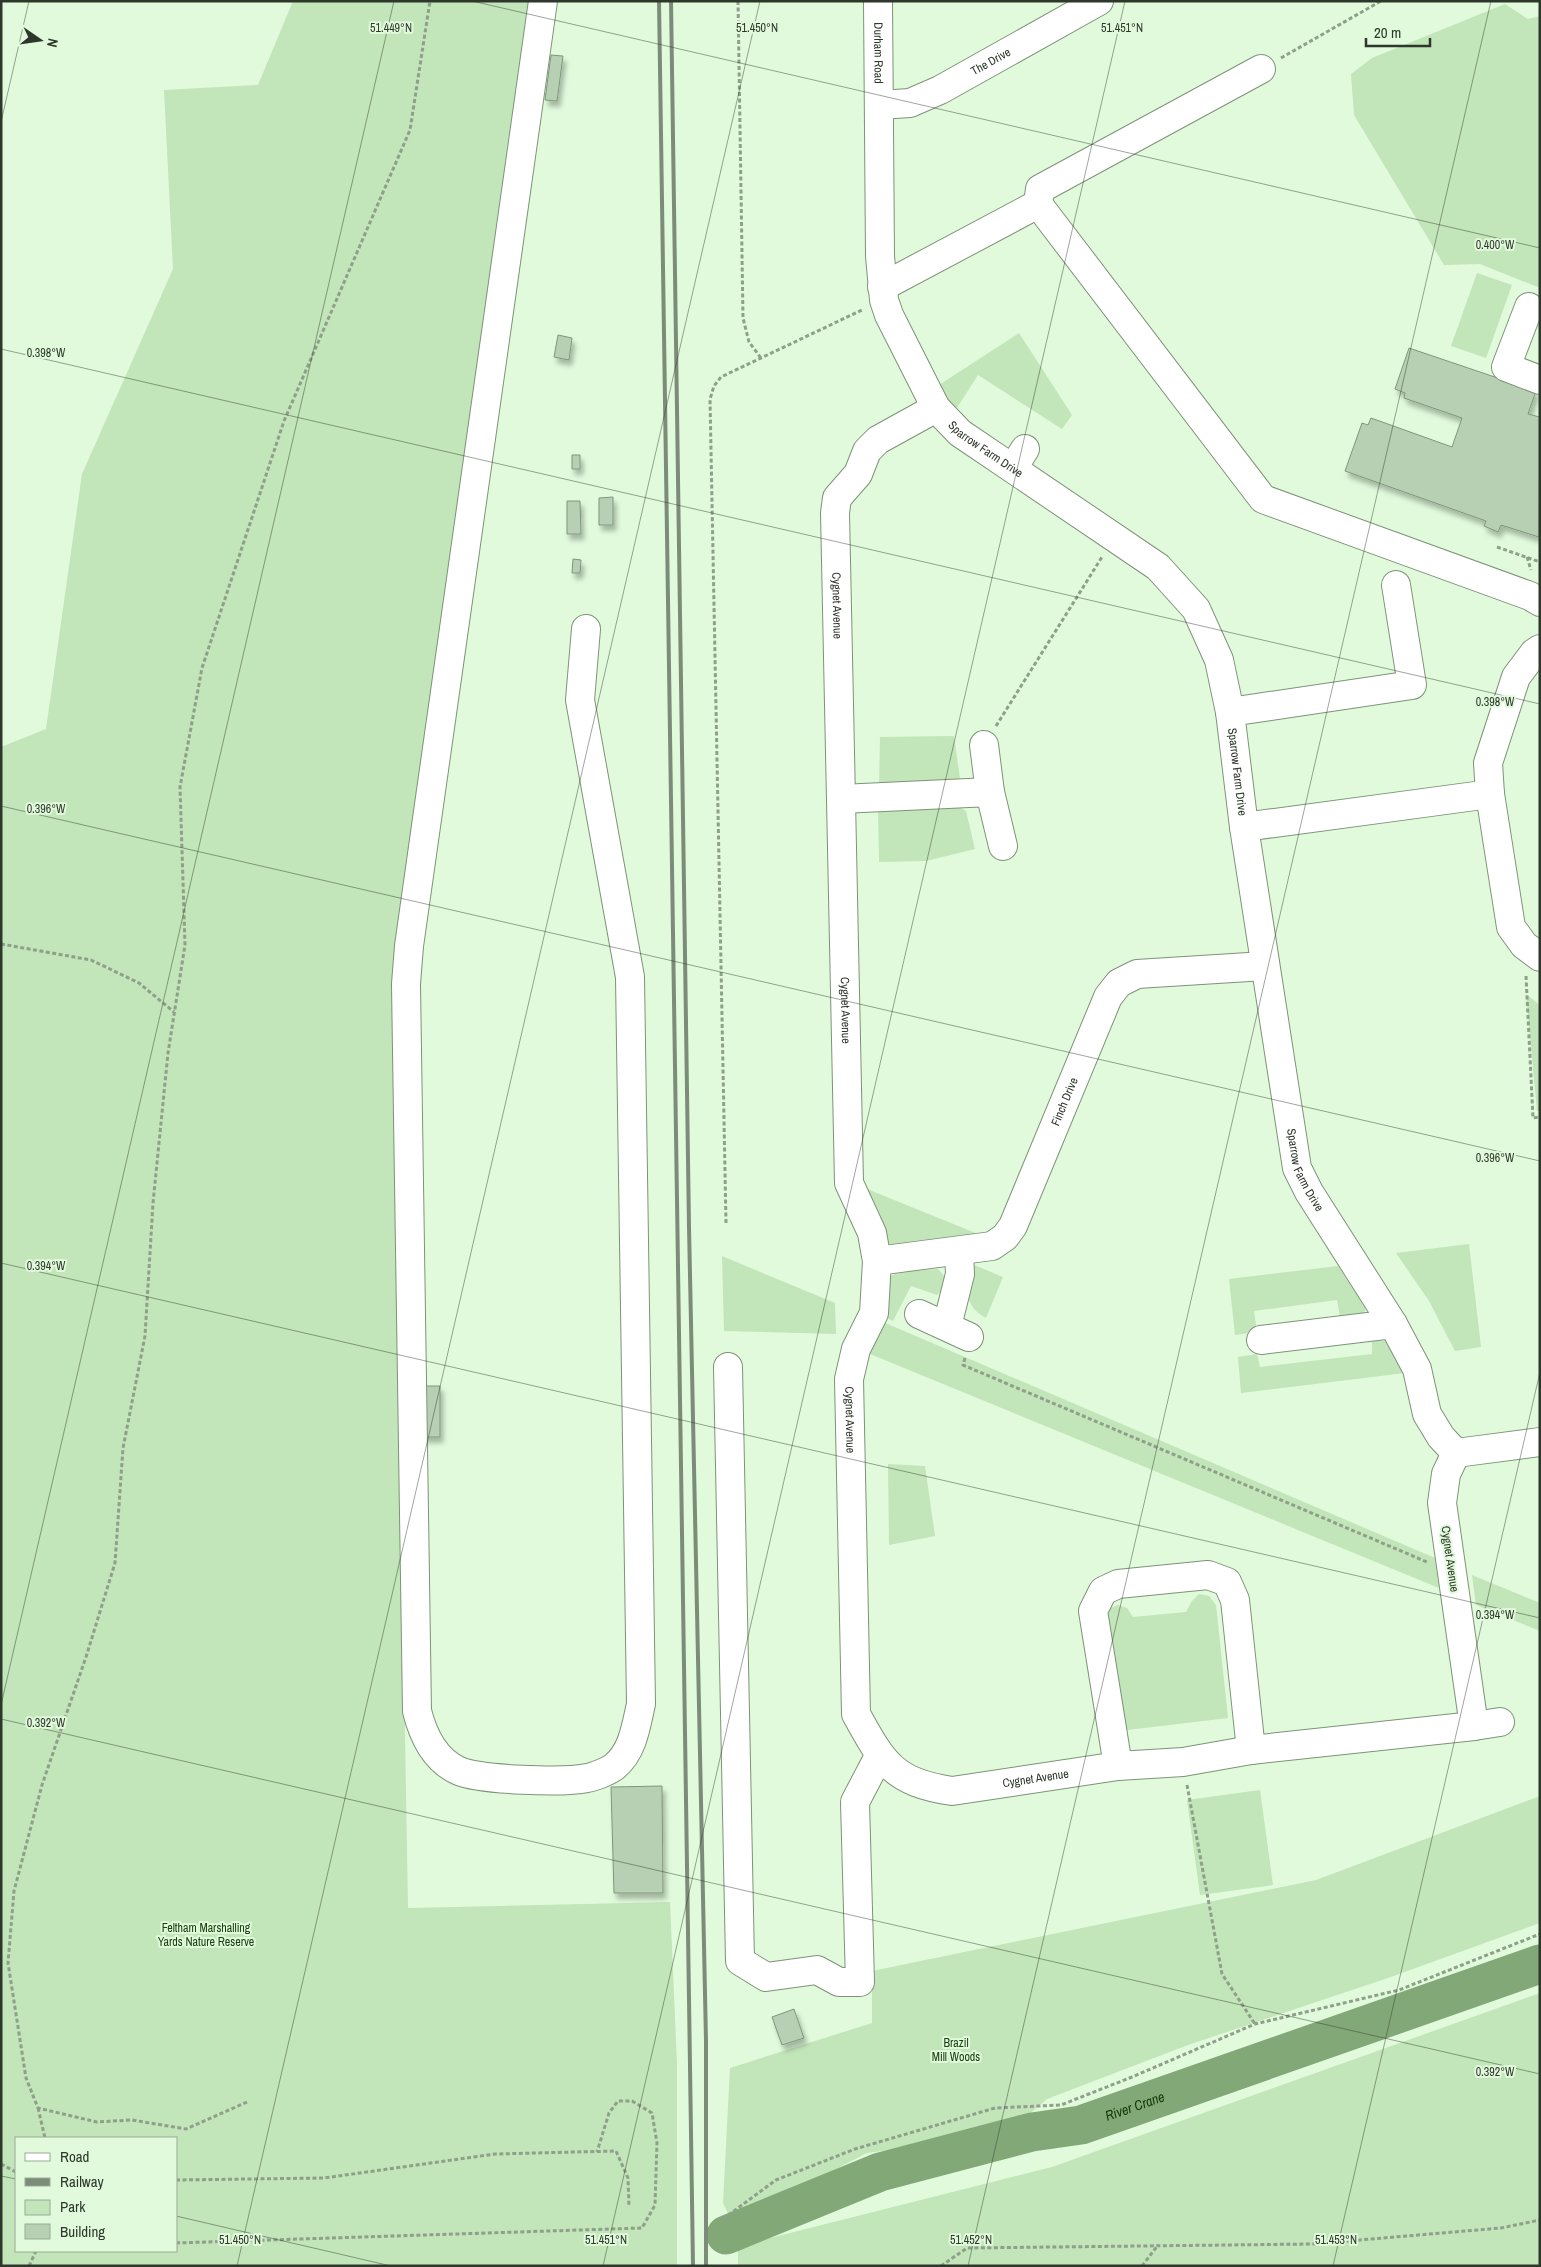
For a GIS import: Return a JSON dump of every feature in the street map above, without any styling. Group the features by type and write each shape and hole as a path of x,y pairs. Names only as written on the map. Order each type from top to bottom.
{"street":[{"path":"543,1 409,946 406,984 417,1711 422,1735 439,1757 458,1771 495,1779 588,1778 615,1766 634,1739 641,1704 630,977 580,700 586,630"},
{"name":"Durham Road","path":"878,1 879,105"},
{"name":"The Drive","path":"879,105 910,103 940,90 1099,1"},
{"path":"1261,69 1040,189 1038,204 1263,499 1530,596 1540,602"},
{"name":"Sparrow Farm Drive","path":"879,105 880,256 883,294 889,315 936,408 960,433 1019,458 1115,536 1158,567 1196,609 1219,660 1230,712 1244,827 1297,1168 1309,1192 1393,1324 1417,1369 1427,1414 1441,1437 1456,1453"},
{"path":"883,294 1038,204"},
{"path":"1529,307 1506,367 1540,380"},
{"name":"Cygnet Avenue","path":"936,408 878,440 867,451 858,474 838,498 835,513 848,1183 872,1233 877,1261 874,1313 856,1349 849,1379 856,1714 879,1756 901,1776 928,1788 952,1792 1118,1766 1183,1762 1251,1750 1487,1724 1451,1570 1442,1503 1446,1474 1456,1453"},
{"path":"1230,712 1412,685 1396,585"},
{"path":"1532,951 1511,927 1490,794 1488,763 1516,677 1534,653 1540,649"},
{"path":"984,745 990,792 1003,846"},
{"path":"841,799 990,792"},
{"path":"1244,827 1490,794"},
{"name":"Finch Drive","path":"877,1261 992,1246 1005,1237 1013,1226 1108,997 1120,982 1137,974 1265,966"},
{"path":"958,1251 961,1338"},
{"path":"919,1314 961,1338"},
{"path":"1261,1340 1393,1324"},
{"path":"728,1367 740,1961 766,1977 817,1970 839,1982 860,1982 855,1802 879,1756"},
{"path":"1456,1453 1540,1442"},
{"path":"1118,1766 1093,1612 1103,1591 1118,1584 1208,1575 1227,1582 1234,1600 1251,1750"}],"path":[{"path":"45,2137 38,2108 26,2078 8,1963 14,1891 42,1785 86,1657 115,1563 123,1448 145,1336 153,1204 168,1053 185,945 180,787 202,668 284,421 410,130 430,1"},
{"path":"738,1 743,318 748,342 761,358"},
{"path":"1261,69 1381,1"},
{"path":"726,1223 710,399 714,386 721,377 883,294"},
{"path":"984,745 1115,536"},
{"path":"1497,547 1540,562"},
{"path":"1527,557 1531,572 1534,573"},
{"path":"1,944 91,960 139,983 174,1012"},
{"path":"1532,951 1533,1118 1540,1117"},
{"path":"961,1338 962,1365 1451,1570"},
{"path":"1183,1762 1222,1974 1255,2024"},
{"path":"722,2219 776,2180 855,2149 995,2108 1061,2104 1132,2077 1255,2024 1398,1990 1540,1934"},
{"path":"178,2243 642,2228 655,2205 657,2143 652,2113 632,2101 618,2100 609,2113 597,2152"},
{"path":"38,2108 97,2122 132,2120 186,2129 247,2102"},
{"path":"178,2180 324,2178 495,2154 616,2151 628,2178 629,2206"},
{"path":"1,2164 15,2171"},
{"path":"941,2266 967,2248 1312,2244 1501,2228 1540,2220"},
{"path":"1142,2266 1158,2245"},
{"path":"29,2266 36,2252"}],"green space":[{"name":"Feltham Marshalling Yards Nature Reserve","path":"293,1 531,1 392,974 408,1908 670,1902 677,2064 677,2266 1,2266 1,747 46,729 82,474 173,269 164,90 258,85"},
{"path":"1505,4 1528,19 1540,16 1540,288 1480,264 1444,265 1354,115 1351,74 1372,58"},
{"path":"1477,273 1512,285 1486,358 1451,346"},
{"path":"1019,333 1072,415 1062,429 978,375 955,411 939,385"},
{"path":"954,736 960,779 952,787 879,789 880,737"},
{"path":"959,807 966,811 975,849 926,861 879,862 878,809"},
{"path":"1526,994 1540,1005 1540,1111 1537,1111"},
{"path":"867,1189 978,1234 891,1245 885,1239 881,1216"},
{"path":"1469,1244 1481,1347 1455,1351 1429,1301 1396,1253"},
{"path":"722,1256 835,1303 836,1334 724,1331"},
{"path":"974,1265 1003,1277 986,1318 973,1308 968,1295 969,1281"},
{"path":"1338,1266 1366,1309 1362,1316 1340,1318 1337,1300 1254,1311 1257,1332 1235,1335 1229,1279"},
{"path":"938,1269 945,1277 945,1287 937,1295 911,1286 893,1321 883,1316 891,1276 898,1272"},
{"path":"883,1322 1435,1558 1439,1588 870,1354"},
{"path":"1372,1341 1388,1341 1405,1373 1241,1393 1238,1357 1257,1354 1260,1367 1372,1354"},
{"path":"888,1464 925,1466 935,1536 889,1545"},
{"path":"1472,1575 1540,1603 1540,1631 1476,1605"},
{"path":"1199,1594 1209,1596 1216,1605 1228,1718 1119,1731 1104,1618 1108,1609 1118,1605 1127,1608 1133,1617 1186,1612 1192,1601"},
{"path":"1260,1790 1273,1885 1200,1895 1187,1800"},
{"name":"Brazil Mill Woods","path":"1540,1796 1540,1923 1391,1977 1188,2045 1047,2099 1006,2134 867,2153 732,2222 723,2203 730,2068 872,2023 872,1971 1316,1880"},
{"path":"1540,1993 1540,2266 738,2266 738,2246 1052,2167"}],"building":[{"path":"551,55 563,56 557,101 545,100"},
{"path":"558,335 572,338 569,360 554,357"},
{"path":"1409,348 1536,391 1528,414 1540,417 1539,537 1501,525 1498,532 1484,526 1486,521 1345,471 1362,423 1368,425 1371,418 1452,447 1462,418 1404,398 1405,393 1395,389"},
{"path":"572,455 580,455 580,469 572,469"},
{"path":"613,497 613,525 599,525 599,498"},
{"path":"567,501 580,501 581,534 567,534"},
{"path":"573,559 581,560 580,573 572,573"},
{"path":"421,1386 440,1386 440,1437 422,1437"},
{"path":"662,1786 663,1893 614,1893 611,1787"},
{"path":"794,2009 804,2038 782,2045 772,2017"}],"waterway":[{"name":"River Crane","path":"726,2235 880,2172 1032,2132 1081,2125 1540,1964"}],"railway":[{"path":"659,1 693,2266"},
{"path":"671,1 689,1227 706,2041 706,2266"}]}
